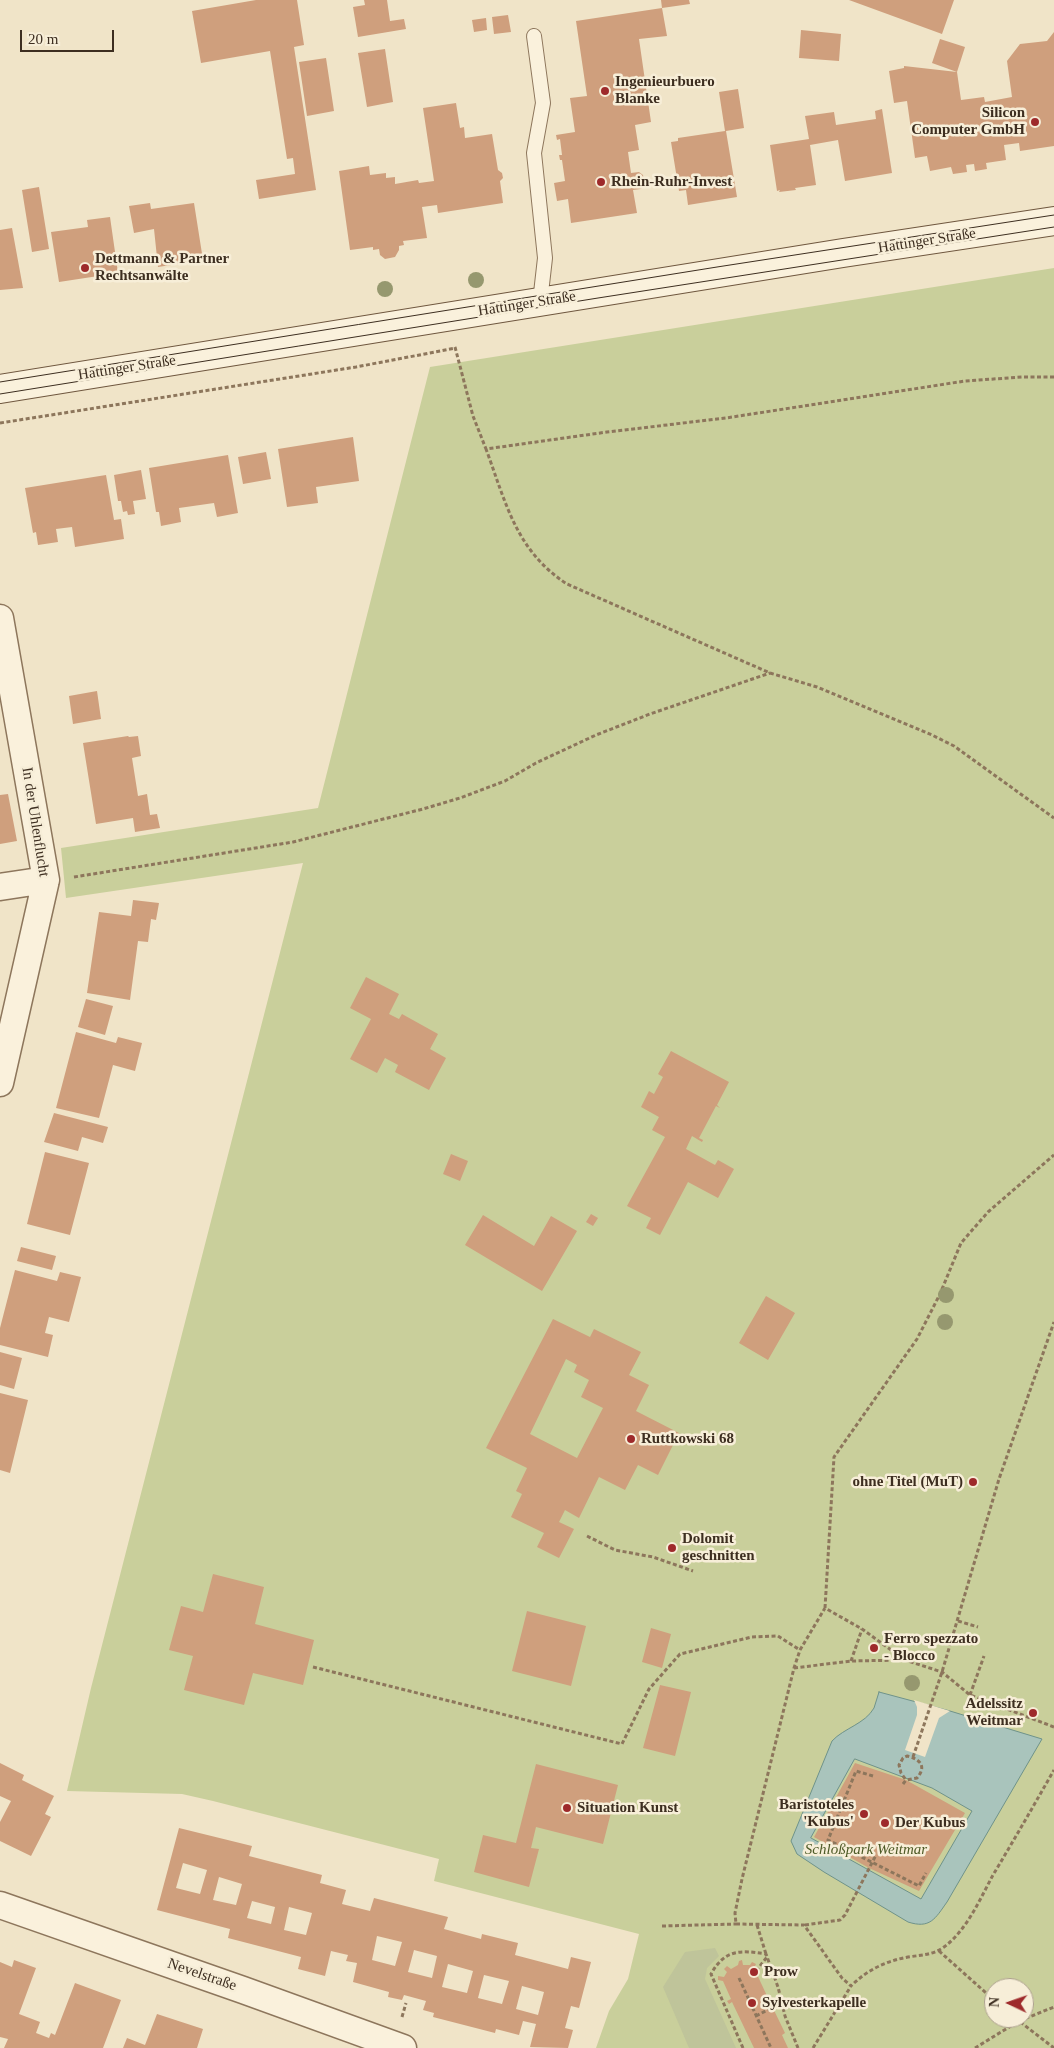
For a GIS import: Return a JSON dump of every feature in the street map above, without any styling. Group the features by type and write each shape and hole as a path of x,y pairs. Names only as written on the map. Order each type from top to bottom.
{"main road":[{"name":"Hattinger Straße","path":"0,389 451,316 1054,222"}],"street":[{"name":"In der Uhlenflucht","path":"0,618 46,880 0,1083"},
{"path":"0,887 46,880"},
{"name":"Nevelstraße","path":"0,1905 403,2048"}],"lane":[{"path":"534,36 543,103 534,153 545,258 540,302"}],"path":[{"path":"451,316 455,348 473,416 514,524 532,554 550,573 567,584 770,673 817,687 932,735 961,752 1054,818"},
{"path":"0,423 356,367 455,348"},
{"path":"486,449 726,418 956,382 1022,377 1054,377"},
{"path":"46,880 92,875 293,842 424,809 460,798 504,781 536,763 596,735 650,714 770,673"},
{"path":"736,1924 735,1913 742,1879 794,1668 800,1650 825,1608 834,1457 917,1339 940,1294 961,1242 988,1212 1054,1155"},
{"path":"913,1757 958,1621 999,1479 1054,1322"},
{"path":"587,1536 615,1550 653,1557 692,1571"},
{"path":"825,1608 862,1629 905,1660 942,1672 970,1695 1054,1727"},
{"path":"958,1621 978,1627"},
{"path":"851,1661 862,1629"},
{"path":"312,1667 622,1744 649,1690 680,1654 752,1637 778,1636 800,1650"},
{"path":"970,1695 984,1656"},
{"path":"794,1668 851,1661 905,1660"},
{"path":"903,1784 906,1780 917,1778 922,1770 922,1765 919,1761 908,1756 900,1761 899,1769 906,1780"},
{"path":"813,2048 851,1986 869,1971 894,1960 939,1951 954,1938 970,1915 1054,1770"},
{"path":"873,1776 856,1771 837,1822 828,1840 919,1886 926,1873"},
{"path":"662,1926 804,1925 840,1920 845,1915 876,1855"},
{"path":"757,1924 778,1987 781,2003 798,2048"},
{"path":"804,1925 842,1978 851,1986"},
{"path":"743,2048 711,1974 718,1962 732,1953 747,1951 767,1956"},
{"path":"939,1951 984,1991"},
{"path":"756,1971 767,1956"},
{"path":"739,1978 771,2048"},
{"path":"756,2016 781,2003"},
{"path":"1034,2015 1054,2007"},
{"path":"975,2048 1008,2028"},
{"path":"1028,2028 1054,2048"}],"green space":[{"name":"Schloßpark Weitmar","path":"1054,268 1054,2048 596,2048 609,2011 628,1979 639,1934 434,1881 439,1859 213,1801 182,1794 67,1791 91,1688 303,863 66,898 61,848 318,808 430,367"},
{"path":"715,1948 719,1956 707,1968 705,1979 736,2048 689,2048 663,1987 685,1952"}],"water":[{"path":"879,1692 1042,1739 947,1902 935,1918 922,1924 908,1922 824,1872 797,1854 791,1841 832,1741 870,1713 874,1708","holes":["855,1759 932,1788 972,1811 921,1899 811,1838"]}],"pier":[{"path":"914,1700 950,1711 939,1718 925,1757 905,1750 917,1715 917,1707"}],"building":[{"path":"256,0 297,0 304,45 294,47 316,190 259,199 256,180 295,174 293,158 287,159 270,51 201,63 192,11"},
{"path":"364,0 387,0 390,21 404,19 406,29 358,37 353,7 365,5"},
{"path":"661,0 689,0 690,4 662,8"},
{"path":"849,0 954,0 942,34"},
{"path":"662,8 667,36 639,39 651,122 635,125 639,150 628,152 631,173 639,172 643,175 645,185 641,189 633,190 637,213 571,223 568,199 557,201 554,183 565,181 562,160 560,160 559,155 562,155 560,139 557,140 556,135 575,132 570,98 587,96 576,21"},
{"path":"508,15 511,32 494,34 492,17"},
{"path":"486,18 487,30 474,32 472,20"},
{"path":"801,30 841,34 839,61 799,58"},
{"path":"1054,32 1054,146 1020,151 1019,143 1004,145 1006,160 986,163 987,169 975,171 974,164 966,165 967,172 953,174 951,167 930,171 927,156 915,158 907,101 894,103 889,71 904,68 904,66 957,72 961,100 984,97 985,102 1012,97 1007,61 1020,44 1047,41"},
{"path":"940,39 965,47 957,72 932,63"},
{"path":"385,49 393,102 367,107 358,53"},
{"path":"326,58 334,111 307,116 299,62"},
{"path":"738,89 744,128 726,131 737,197 688,205 686,190 679,191 671,142 678,141 678,138 725,131 719,92"},
{"path":"456,103 460,128 464,127 465,138 492,134 498,170 502,173 503,178 500,181 503,203 438,213 437,205 422,207 427,238 403,241 404,245 399,246 395,257 385,259 380,255 379,249 373,250 373,247 350,250 339,171 369,166 370,175 386,173 386,178 395,177 395,184 418,180 419,183 434,181 423,108"},
{"path":"882,109 892,173 845,181 838,140 810,145 816,185 795,188 796,190 777,191 770,145 809,139 805,116 834,112 836,125 876,119 875,111"},
{"path":"39,187 49,249 32,252 22,190"},
{"path":"150,203 151,209 194,203 203,260 158,267 154,229 134,233 129,206"},
{"path":"110,217 118,273 59,282 51,232 88,227 87,220"},
{"path":"12,228 23,288 0,290 0,230"},
{"path":"353,437 359,481 316,487 318,503 287,507 278,449"},
{"path":"266,452 271,479 243,484 238,457"},
{"path":"228,455 238,513 217,517 214,503 179,508 181,522 161,526 159,512 156,512 149,468"},
{"path":"141,470 146,499 133,501 135,514 128,515 127,511 123,512 121,501 118,501 114,475"},
{"path":"106,475 114,520 121,519 124,539 75,547 72,527 56,529 58,542 38,545 36,532 33,533 25,488"},
{"path":"97,691 101,719 73,724 69,696"},
{"path":"138,736 141,756 132,758 138,796 147,794 150,815 157,814 160,828 135,832 133,818 96,824 83,743"},
{"path":"8,794 17,841 0,844 0,795"},
{"path":"133,900 159,903 156,920 151,919 148,942 138,941 130,1000 87,993 99,912 131,916"},
{"path":"366,977 399,994 389,1014 399,1019 402,1014 438,1034 430,1049 446,1058 429,1090 395,1072 398,1065 385,1058 377,1073 350,1059 371,1019 350,1008"},
{"path":"86,999 113,1006 105,1035 78,1027"},
{"path":"76,1032 116,1043 118,1037 142,1043 135,1071 113,1065 99,1118 56,1108"},
{"path":"671,1051 729,1082 717,1105 720,1108 716,1106 699,1138 703,1140 702,1142 692,1136 686,1149 715,1165 718,1160 734,1169 718,1198 688,1182 660,1235 646,1228 651,1218 627,1206 665,1137 652,1130 659,1117 641,1107 649,1091 654,1094 663,1077 658,1074"},
{"path":"54,1113 108,1127 103,1143 82,1137 78,1151 44,1142"},
{"path":"45,1152 89,1163 70,1235 27,1224"},
{"path":"451,1154 468,1161 460,1181 443,1174"},
{"path":"591,1214 598,1218 593,1226 586,1222"},
{"path":"483,1215 534,1246 551,1216 577,1231 542,1291 465,1245"},
{"path":"21,1247 56,1256 52,1270 17,1261"},
{"path":"15,1270 57,1281 60,1272 81,1277 69,1322 49,1317 45,1333 53,1335 48,1357 0,1345 0,1328"},
{"path":"766,1296 795,1313 768,1360 739,1343"},
{"name":"Ruttkowski 68","path":"553,1319 590,1337 594,1329 641,1352 629,1375 649,1385 636,1411 679,1433 658,1475 638,1465 625,1490 599,1477 579,1518 565,1510 559,1522 574,1529 559,1558 537,1547 544,1533 511,1517 522,1494 516,1491 527,1468 486,1448","holes":["566,1359 577,1365 574,1372 589,1380 581,1397 603,1408 577,1458 530,1434"]},
{"path":"0,1352 22,1358 14,1389 0,1385"},
{"path":"0,1393 28,1400 10,1473 0,1470"},
{"path":"213,1574 264,1587 255,1624 314,1640 303,1685 253,1673 244,1705 184,1690 193,1656 169,1650 181,1606 203,1612"},
{"path":"527,1611 586,1626 571,1686 512,1671"},
{"path":"651,1628 671,1634 662,1668 642,1662"},
{"path":"660,1685 691,1692 675,1756 643,1748"},
{"path":"0,1763 24,1775 22,1780 54,1796 45,1814 51,1817 31,1856 0,1841 0,1822 11,1801 0,1796"},
{"path":"855,1763 906,1780 965,1813 919,1891 869,1868 814,1837"},
{"path":"536,1764 618,1785 603,1844 536,1827 531,1848 539,1849 529,1887 474,1872 483,1835 516,1843"},
{"path":"179,1828 252,1846 249,1856 322,1875 320,1883 346,1890 342,1904 370,1911 374,1898 448,1917 444,1929 481,1939 482,1934 518,1943 515,1955 568,1969 571,1957 591,1962 579,2008 571,2006 565,2028 573,2030 568,2048 530,2047 536,2024 523,2021 519,2035 496,2029 495,2033 433,2017 434,2013 423,2010 426,2001 404,1995 402,2000 388,1997 389,1992 353,1982 357,1963 346,1961 348,1955 331,1951 325,1976 298,1969 301,1957 228,1938 230,1929 157,1910","holes":["183,1863 207,1870 200,1894 176,1888","219,1877 242,1884 236,1905 213,1900","252,1901 275,1907 271,1924 247,1918","289,1907 312,1913 306,1935 284,1930","377,1936 402,1942 395,1966 372,1960","414,1950 437,1956 432,1978 408,1972","448,1964 473,1971 467,1993 442,1987","484,1975 509,1981 502,2004 478,1998","522,1986 544,1992 538,2015 516,2009"]},
{"path":"14,1960 36,1968 19,2014 40,2022 36,2033 49,2038 51,2033 55,2035 75,1983 121,2000 103,2048 4,2048 8,2039 0,2037 0,1962 12,1967"},
{"name":"Sylvesterkapelle","path":"742,1960 743,1965 750,1965 752,1962 756,1964 754,1968 768,1998 771,1996 773,2001 770,2002 785,2033 782,2035 788,2048 754,2048 732,2002 729,2004 727,2001 731,1999 723,1981 718,1980 718,1976 724,1977 727,1972 724,1969 727,1966 731,1969"},
{"path":"157,2014 203,2029 197,2048 123,2048 127,2038 145,2045"}],"tram line":[{"path":"0,382 1054,215"},
{"path":"0,394 1054,227"}],"place":[{"name":"Ingenieurbuero Blanke","path":"605,91"},
{"name":"Silicon Computer GmbH","path":"1035,122"},
{"name":"Rhein-Ruhr-Invest","path":"601,182"},
{"name":"Dettmann & Partner Rechtsanwälte","path":"85,268"},
{"name":"Ruttkowski 68","path":"631,1439"},
{"name":"ohne Titel (MuT)","path":"973,1482"},
{"name":"Dolomit geschnitten","path":"672,1548"},
{"name":"Ferro spezzato - Blocco","path":"874,1648"},
{"name":"Adelssitz Weitmar","path":"1033,1713"},
{"name":"Situation Kunst","path":"567,1808"},
{"name":"Baristoteles 'Kubus'","path":"864,1814"},
{"name":"Der Kubus","path":"885,1823"},
{"name":"Prow","path":"754,1972"},
{"name":"Sylvesterkapelle","path":"752,2003"}]}
